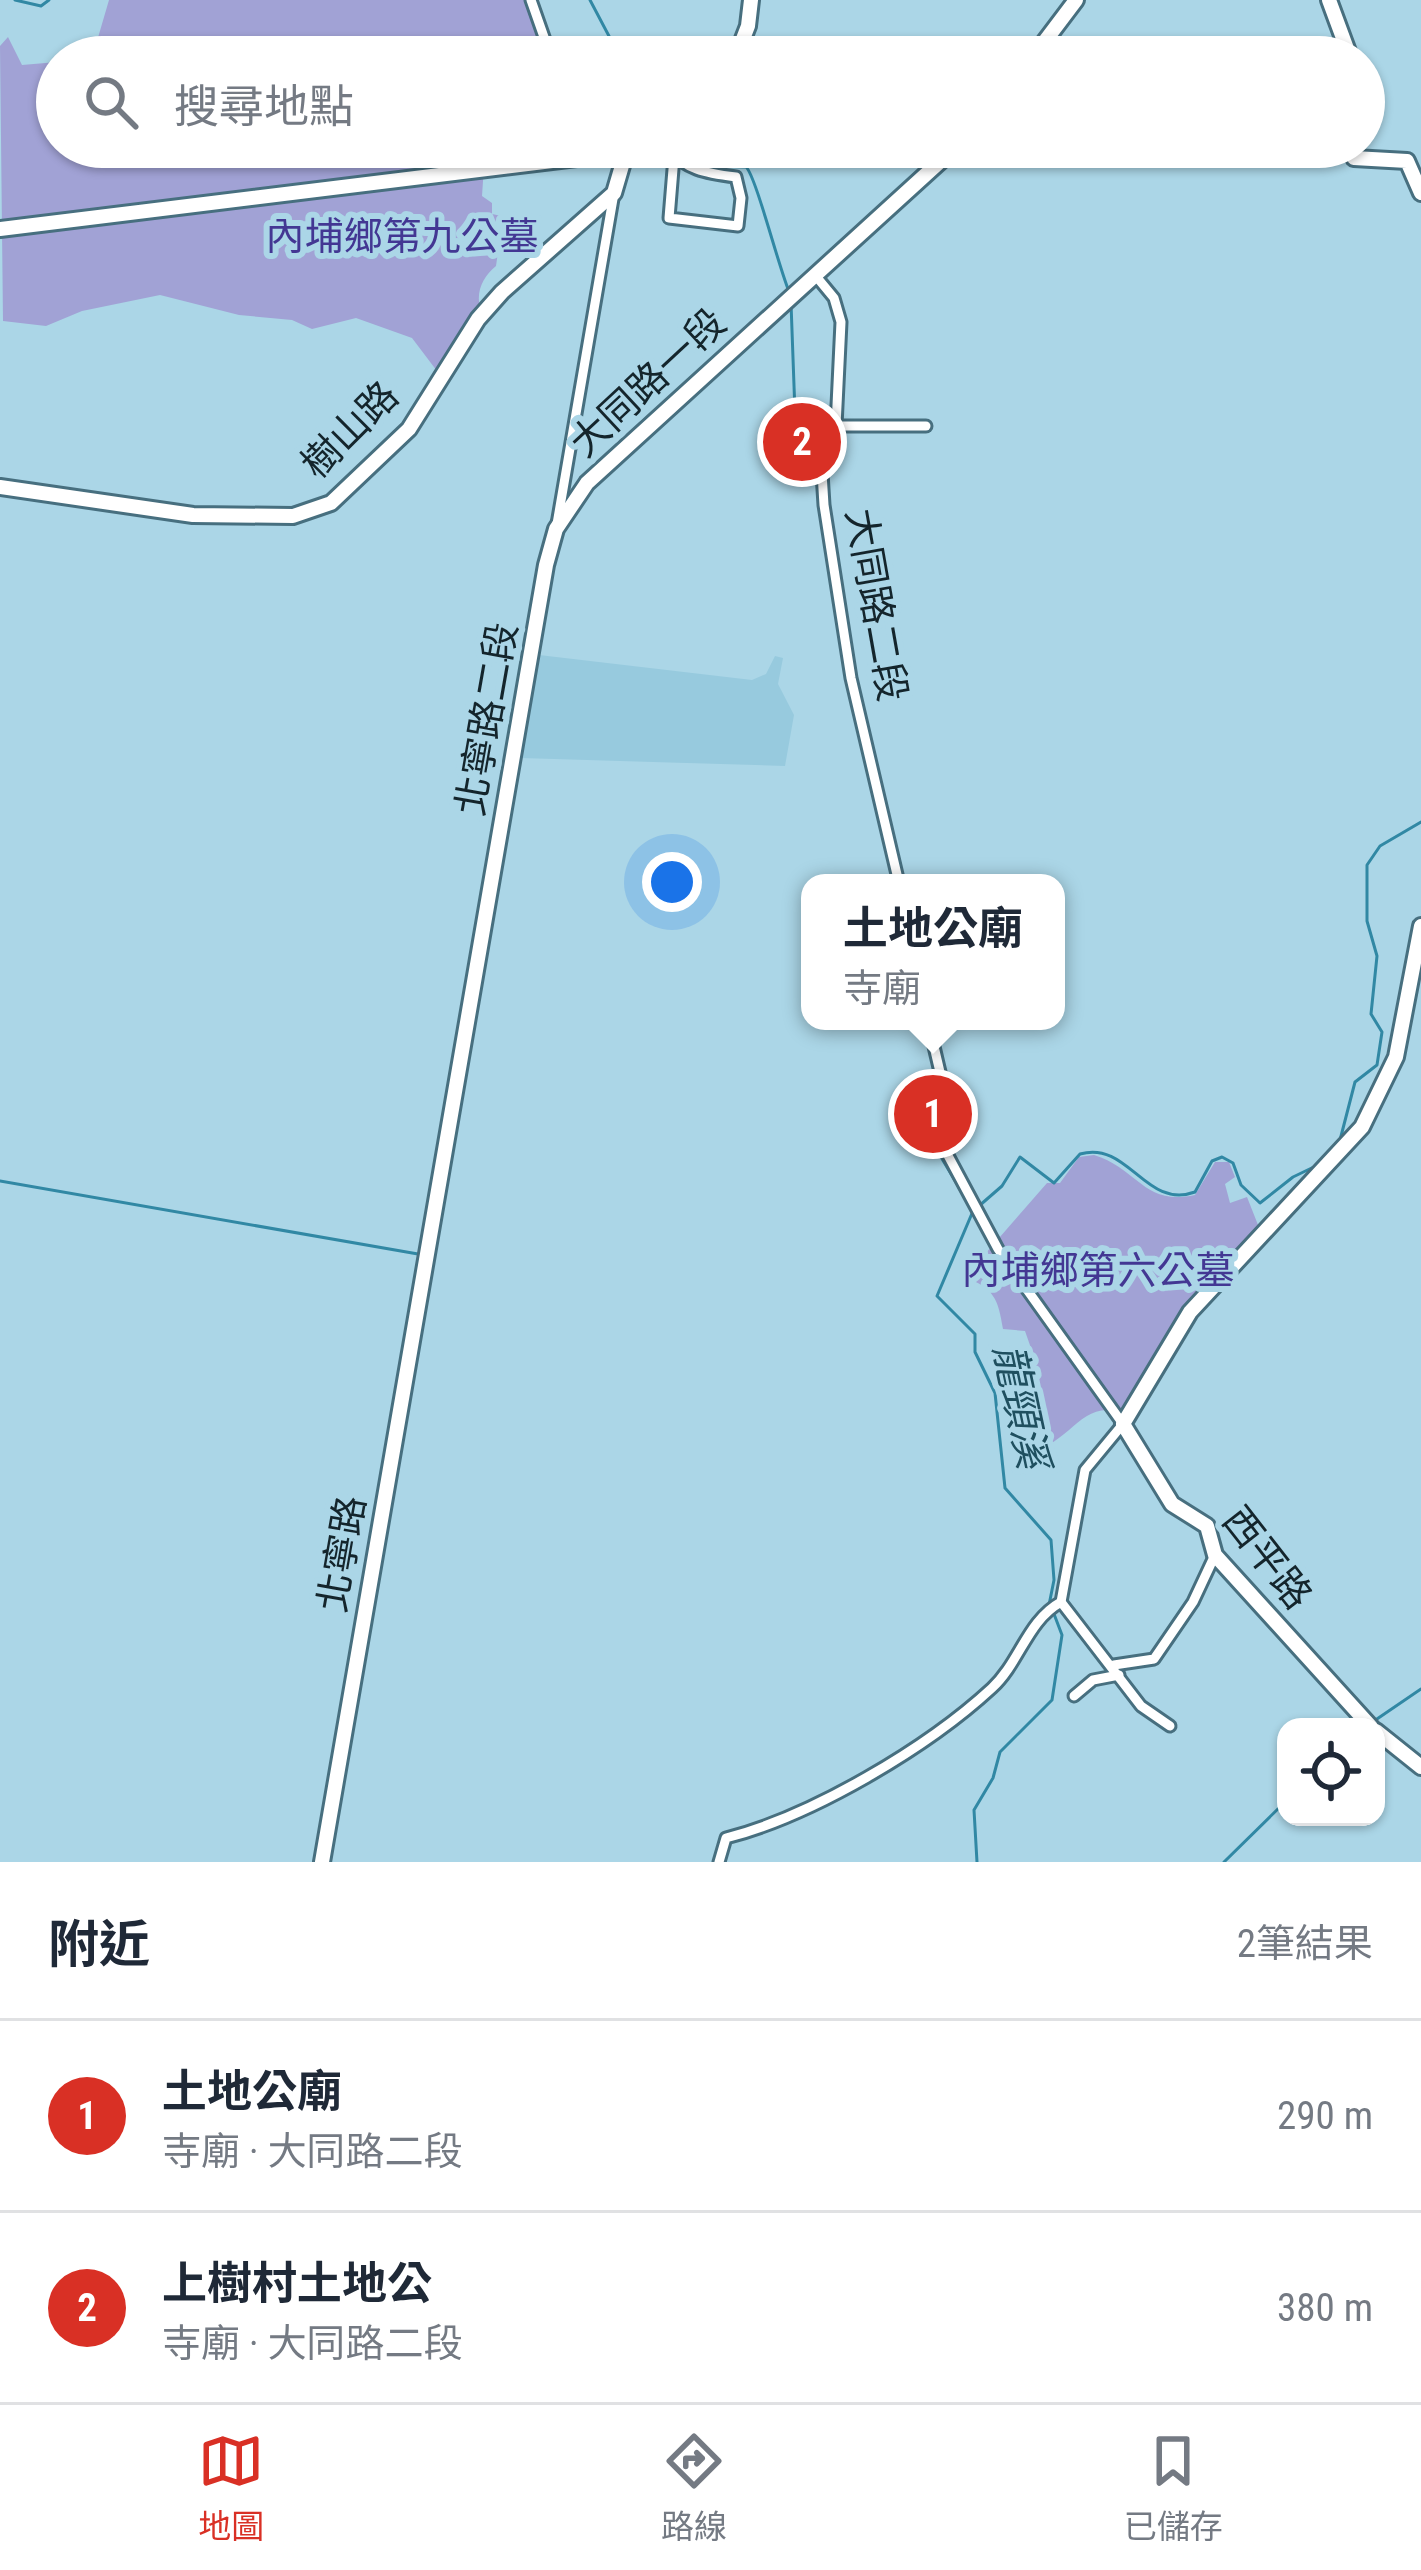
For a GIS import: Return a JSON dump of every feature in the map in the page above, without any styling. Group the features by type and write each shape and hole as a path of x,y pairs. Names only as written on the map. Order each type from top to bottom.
{"street":[{"path":"531,0 544,36"},
{"path":"744,36 751,0"},
{"path":"1049,36 1076,0"},
{"path":"1329,0 1342,36"},
{"path":"1385,160 1407,161 1421,193"},
{"path":"0,229 442,168"},
{"path":"614,193 623,168"},
{"path":"673,168 669,218 738,226 741,197 736,177 685,168"},
{"path":"814,275 933,168"},
{"name":"樹山路","path":"0,488 193,515 293,515 331,502 409,429 478,319 502,292 614,193"},
{"name":"北寧路二段","path":"426,1257 614,193"},
{"name":"大同路一段","path":"556,529 587,483 637,432 814,275"},
{"name":"大同路二段","path":"814,275 834,298 841,322 836,426 821,457 824,505 851,677 897,874"},
{"path":"836,426 926,426"},
{"path":"719,1862 727,1838 755,1832 806,1808 919,1743 994,1687 1054,1607 1085,1470 1123,1424 1190,1312 1348,1148 1396,1057 1421,926"},
{"path":"930,1030 944,1088 944,1148 998,1249 1123,1424"},
{"name":"北寧路","path":"322,1862 426,1257"},
{"name":"西平路","path":"1123,1424 1172,1504 1207,1526 1215,1555 1363,1718"},
{"path":"1074,1696 1093,1680 1154,1659 1193,1602 1215,1555"},
{"path":"1054,1607 1117,1670 1141,1706 1170,1726"},
{"name":"西平路","path":"1385,1738 1421,1767"}],"shaded area":[{"path":"539,655 752,680 766,674 775,656 783,658 778,684 794,715 785,766 521,758"}],"green space":[{"path":"109,0 526,0 539,36 98,36"},
{"name":"內埔鄉第九公墓","path":"8,37 22,65 36,64 36,168 484,168 482,196 492,203 492,214 511,218 515,245 499,245 496,266 481,287 482,313 440,375 412,338 356,318 312,329 292,320 239,315 160,295 82,311 46,326 3,321 0,46"},
{"name":"內埔鄉第六公墓","path":"1094,1155 1152,1191 1178,1197 1195,1195 1215,1162 1229,1162 1235,1177 1225,1184 1230,1203 1247,1197 1260,1230 1182,1323 1119,1425 1107,1410 1096,1412 1048,1445 1021,1453 1006,1412 1017,1409 1035,1383 1025,1357 1032,1351 1025,1331 1003,1329 988,1291 965,1277 1047,1183 1060,1183 1079,1157"}],"waterway":[{"path":"15,0 41,6 49,0"},
{"path":"590,0 609,36"},
{"path":"746,168 790,294"},
{"path":"791,303 795,413 819,454"},
{"path":"1340,1140 1355,1082 1377,1065 1382,1032 1371,1014 1377,956 1367,921 1367,865 1380,846 1421,822"},
{"name":"龍頸溪","path":"940,1117 938,1152 973,1211 937,1296 975,1334 975,1352 995,1393 1005,1488 1051,1540 1054,1580 1049,1605"},
{"path":"979,1206 1002,1186 1020,1157 1054,1183 1080,1154 1097,1152 1163,1192 1178,1195 1195,1192 1212,1161 1222,1157 1233,1163 1241,1185 1260,1203 1293,1177 1320,1164"},
{"path":"0,1181 418,1254"},
{"name":"龍頸溪","path":"977,1862 974,1810 993,1778 1000,1752 1052,1700 1062,1635 1054,1614"},
{"path":"1378,1718 1421,1689"},
{"path":"1224,1862 1277,1810"}],"place":[{"name":"上樹村土地公","path":"802,442"},
{"name":"土地公廟","path":"933,1114"}]}
